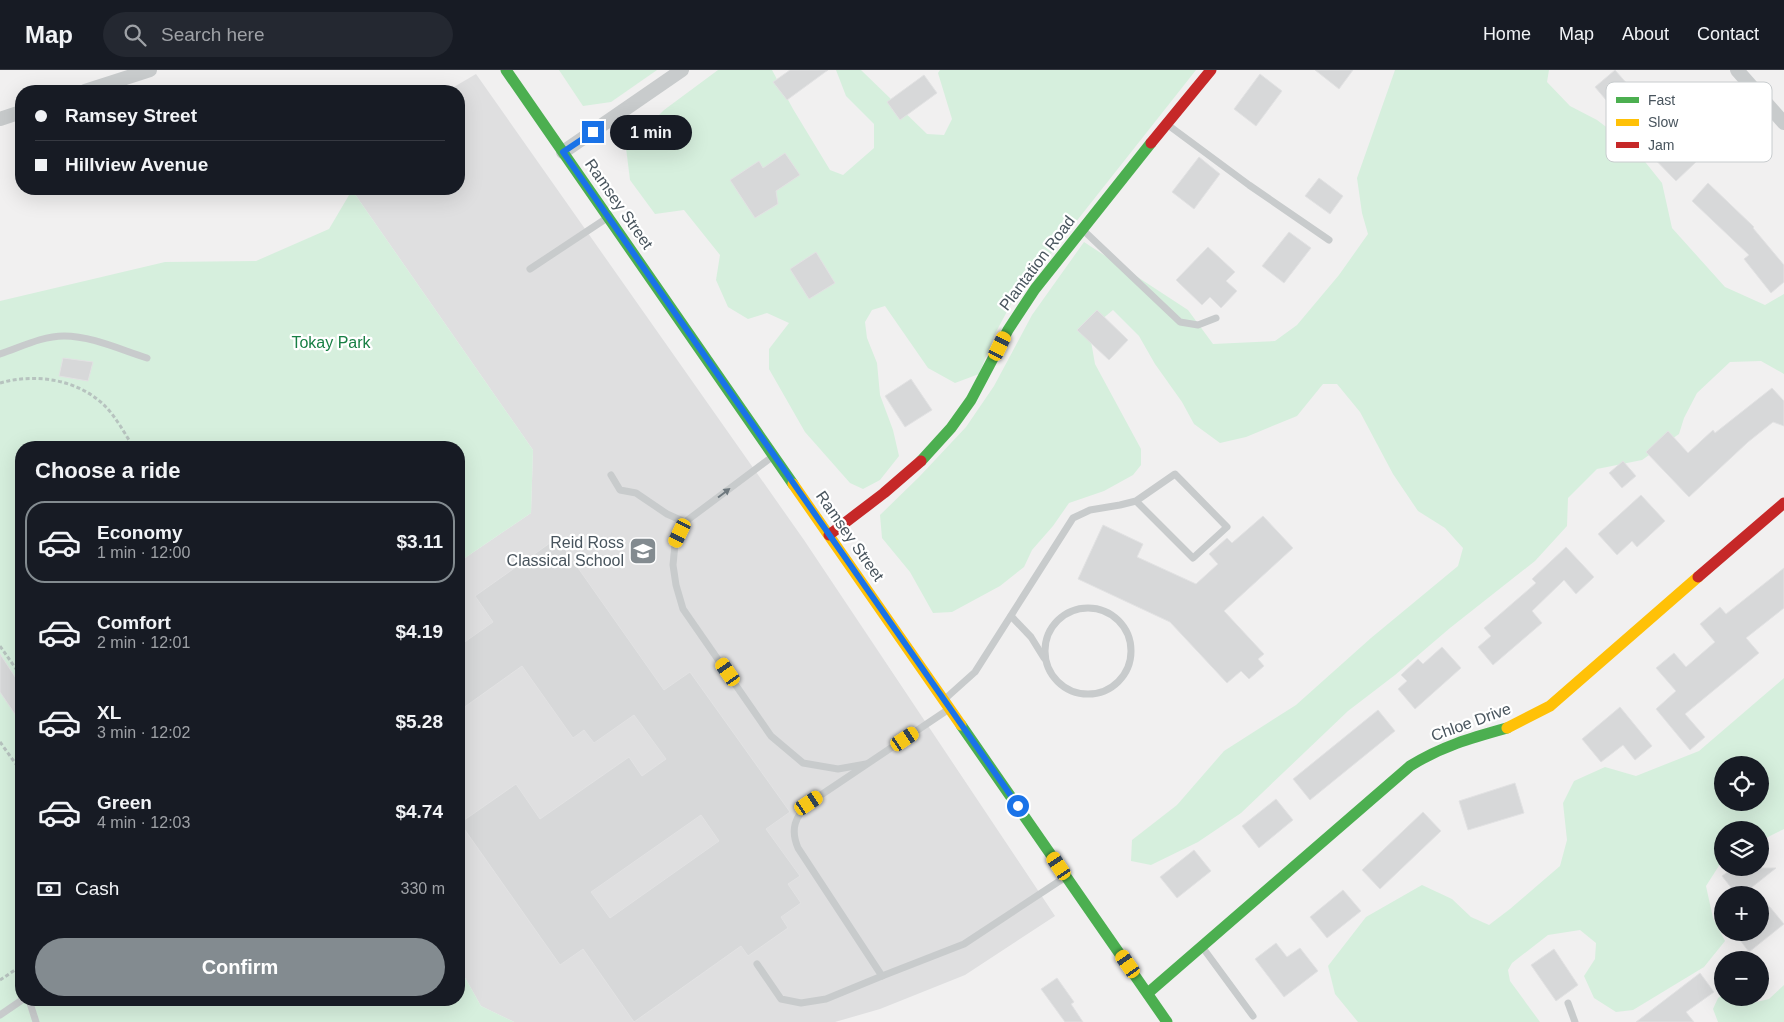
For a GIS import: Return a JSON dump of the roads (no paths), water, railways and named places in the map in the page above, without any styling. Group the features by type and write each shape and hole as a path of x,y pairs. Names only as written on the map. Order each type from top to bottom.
{"street":[{"path":"104,85 150,70"},
{"name":"Ramsey Street","path":"506,70 1167,1022"},
{"path":"563,152 682,70"},
{"name":"Plantation Road","path":"829,535 885,493 943,438 965,410 984,381 1009,329 1029,298 1082,229 1211,70"},
{"path":"1736,70 1747,82"},
{"path":"1772,110 1784,123"},
{"path":"0,119 15,114"},
{"name":"Chloe Drive","path":"1148,993 1410,766 1450,744 1509,727 1550,706 1784,503"}],"lane":[{"path":"1166,124 1249,185 1329,240"},
{"path":"530,269 608,217"},
{"path":"1082,229 1180,322 1198,325 1216,318"},
{"path":"0,354 39,340 64,336 88,339 147,358"},
{"path":"774,455 685,522 675,544 674,565 676,585 684,609 771,736 803,763 838,769 869,763"},
{"path":"882,976 798,848 793,837 795,823 809,803 869,763 947,704 975,672 1073,518 1090,510 1136,501 1175,474 1227,527 1193,558 1136,501"},
{"path":"611,475 620,490 636,493 667,514 685,522"},
{"path":"1011,616 1031,637 1050,674 1060,685 1073,692 1087,695 1101,692 1114,686 1124,675 1130,662 1131,647 1127,634 1120,622 1109,613 1081,608 1068,613 1056,621 1048,633 1044,646 1045,661"},
{"path":"757,964 781,999 801,1003 826,999 964,944 1066,876"},
{"path":"1202,946 1253,1016"},
{"path":"1568,1003 1575,1022"},
{"path":"0,1015 15,1005"},
{"path":"31,1006 36,1022"}],"place":[{"name":"Reid Ross Classical School","path":"643,551"}],"park label":[{"name":"Tokay Park","path":"331,342"}]}
